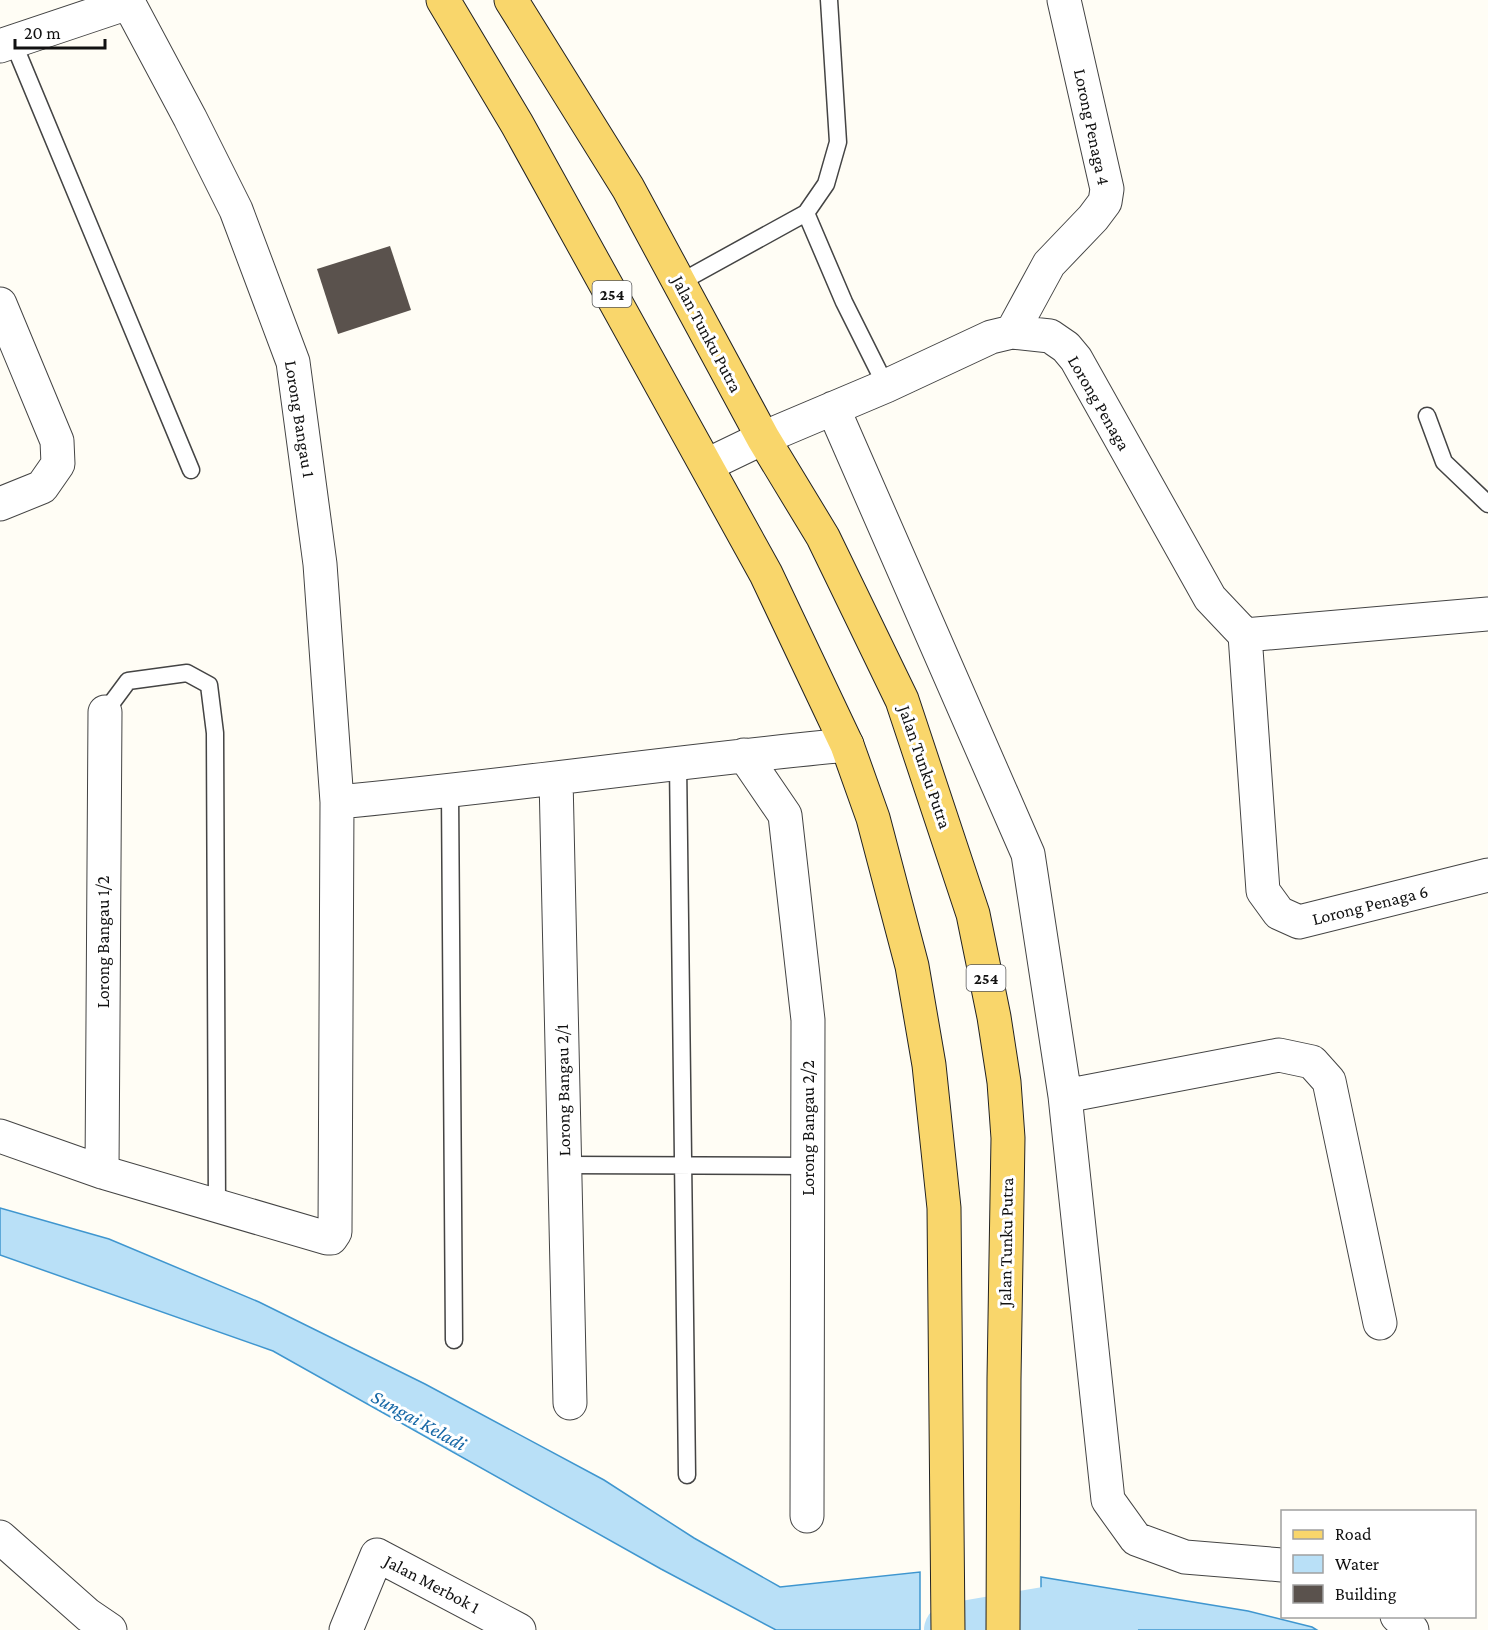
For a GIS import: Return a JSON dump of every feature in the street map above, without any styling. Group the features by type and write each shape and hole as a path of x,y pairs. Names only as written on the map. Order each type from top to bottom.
{"main road":[{"name":"254","path":"443,0 517,124 766,574 847,745 873,819 912,966 929,1065 944,1208 948,1630"},
{"name":"Jalan Tunku Putra","path":"511,0 628,188 763,438 823,537 902,700 973,914 994,1017 1004,1082 1008,1138 1003,1630"}],"street":[{"name":"Lorong Penaga 4","path":"1012,332 1048,264 1093,218 1105,202 1107,189 1064,0"},
{"path":"6,44 128,2"},
{"name":"Lorong Bangau 1","path":"128,2 236,210 293,362 320,564 337,802 334,1236 327,1238 217,1208"},
{"path":"0,304 57,441 58,464 42,487 0,504"},
{"name":"Lorong Penaga","path":"707,465 991,337 1012,332 1050,336 1066,347 1076,359 1210,598 1245,635"},
{"path":"833,408 1028,854 1065,1096 1108,1500 1136,1539 1185,1557 1281,1565"},
{"path":"1245,635 1488,614"},
{"name":"Lorong Penaga 6","path":"1245,635 1263,891 1279,913 1299,922 1488,875"},
{"name":"Lorong Bangau 1/2","path":"102,1173 105,711"},
{"path":"337,802 450,792 744,754 847,745"},
{"name":"Lorong Bangau 2/2","path":"744,754 785,815 808,1020 807,1516"},
{"name":"Lorong Bangau 2/1","path":"556,778 570,1403"},
{"path":"1065,1096 1279,1055 1312,1062 1329,1081 1380,1323"},
{"path":"0,1136 102,1173 217,1208"},
{"path":"0,1537 88,1615 110,1630"},
{"name":"Jalan Merbok 1","path":"346,1630 377,1555 479,1620 519,1630"},
{"path":"1398,1618 1412,1630"}],"lane":[{"path":"679,283 806,213 826,184 838,142 829,0"},
{"path":"6,44 190,470"},
{"path":"806,213 844,302 886,386"},
{"path":"1426,416 1444,462 1488,504"},
{"path":"105,711 128,681 187,673 209,685 215,733 217,1208"},
{"path":"678,763 687,1474"},
{"path":"450,792 454,1340"},
{"path":"565,1166 808,1166"}],"water":[{"path":"0,1208 109,1239 259,1302 425,1384 604,1480 694,1538 780,1587 920,1572 920,1630 776,1630 661,1569 273,1351 0,1255"},
{"path":"1041,1577 1248,1611 1317,1630 1041,1630"}],"building":[{"path":"390,246 411,310 338,334 317,269"}],"waterway":[{"name":"Sungai Keladi","path":"951,1630 1068,1610 1111,1630"}]}
